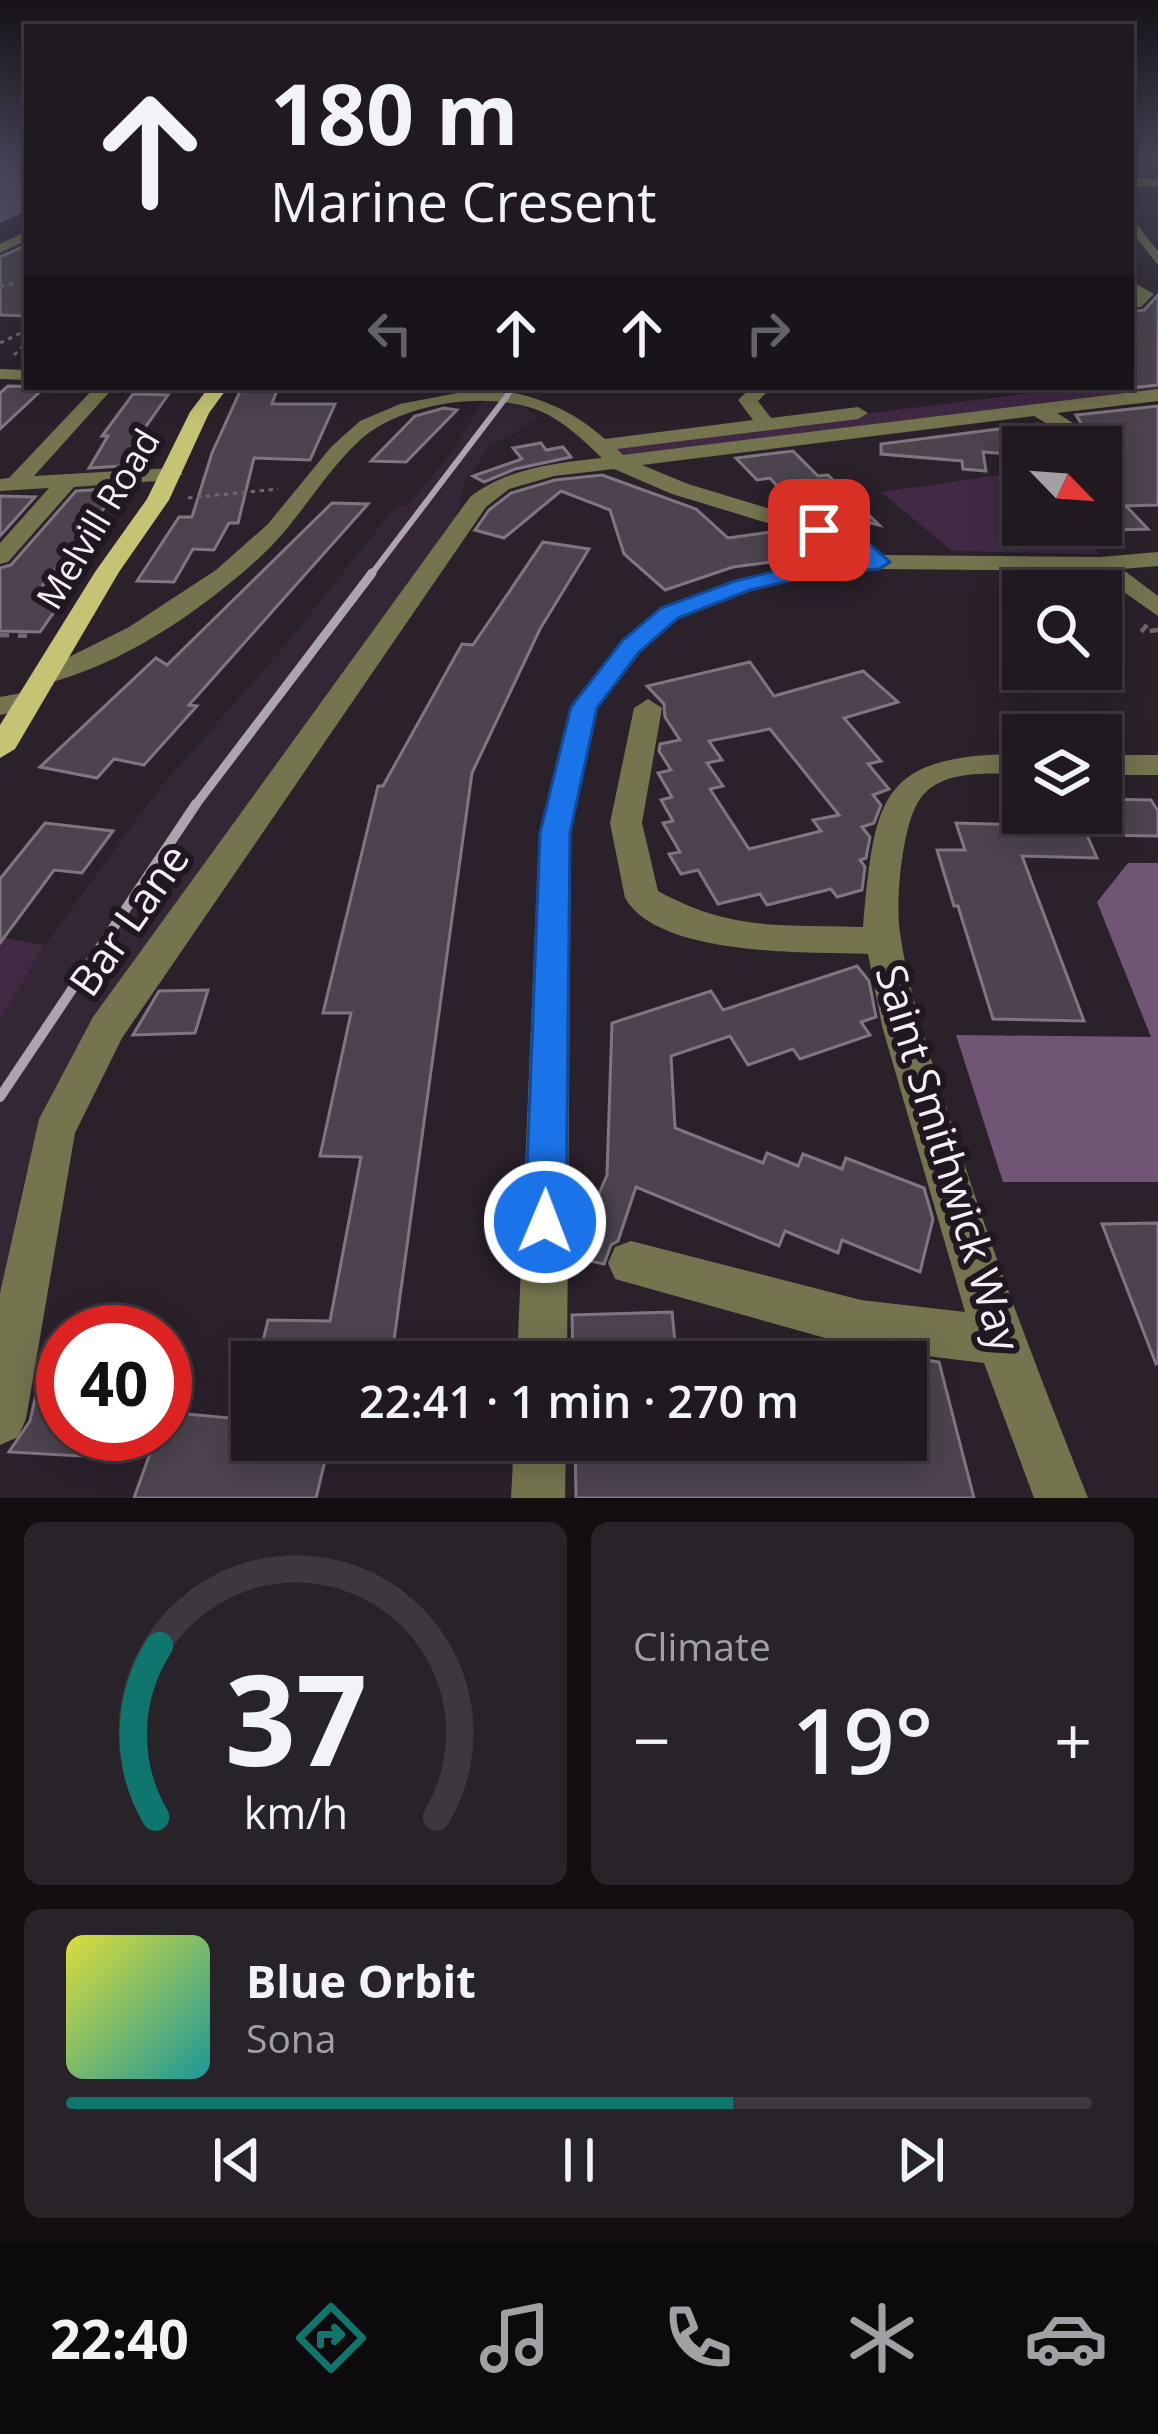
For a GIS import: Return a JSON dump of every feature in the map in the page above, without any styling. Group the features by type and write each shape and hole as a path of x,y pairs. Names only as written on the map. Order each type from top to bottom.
{"main road":[{"name":"Melvill Road","path":"0,749 24,694 69,636 158,500 200,412 217,390"}],"street":[{"path":"1136,235 1157,258"},
{"path":"8,484 102,390"},
{"path":"460,390 540,404 575,422 621,464 680,489 845,539 879,562"},
{"path":"759,390 747,400 766,424"},
{"path":"602,445 1044,390"},
{"path":"24,694 192,598 275,531 350,442 380,417 482,395"},
{"name":"Bar Lane","path":"0,1419 54,1132 107,1028 478,502 501,484 553,470 848,435 908,440 1158,395"},
{"path":"1044,414 1064,426"},
{"path":"8,484 172,474"},
{"path":"0,557 66,483"},
{"path":"543,1341 555,833 584,707 631,646 670,613 763,580 823,567 879,562 1100,564 1158,559"},
{"path":"1100,564 1158,608"},
{"path":"648,708 626,823 641,898 683,922 730,936 884,940"},
{"name":"Saint Smithwick Way","path":"1002,764 929,774 905,795 887,850 884,940 921,1094 974,1272 1061,1498"},
{"path":"1122,765 1158,765"},
{"path":"631,1263 861,1324 1000,1340"},
{"path":"538,1498 539,1461"}],"path":[{"path":"0,286 15,284"},
{"path":"158,500 312,486"},
{"path":"0,635 69,636"}],"shaded area":[{"path":"1158,377 1158,394 622,463 608,446 1056,390 1134,390 1134,386"},
{"path":"483,400 523,406 538,418 489,447 465,483 456,519 442,540 407,583 322,715 56,1092 24,1178 0,1298 0,937 45,945 159,789 282,649 396,506 406,506 450,455"},
{"path":"1002,475 1002,546 1092,546 1100,554 952,551 881,492"},
{"path":"1128,863 1158,863 1158,1182 1003,1182 956,1035 1151,1037 1097,902"},
{"path":"0,937 44,945 0,1020"}],"building":[{"path":"24,246 24,316 0,315 0,257"},
{"path":"1158,295 1158,385 1134,388 1134,312 1144,310"},
{"path":"8,386 42,390 0,429 0,393"},
{"path":"241,390 277,390 272,404 335,404 310,460 254,458 238,523 229,523 214,550 193,549 174,582 137,581 179,517 192,517 212,453"},
{"path":"133,394 168,395 128,452 149,451 138,465 89,468 108,436 102,436"},
{"path":"1158,406 1158,505 1126,506 1148,529 1122,530 1122,426 1083,426 1076,415"},
{"path":"444,408 457,410 406,462 371,461 415,416"},
{"path":"1002,429 1002,453 983,452 986,471 963,469 962,461 881,454 881,444"},
{"path":"541,443 546,450 563,447 571,457 515,469 484,482 473,476 522,459 513,448"},
{"path":"793,451 818,476 828,475 879,525 793,504 770,478 757,480 736,458"},
{"path":"602,475 696,509 728,538 778,531 817,543 826,555 733,567 665,590 624,554 610,510 561,491 504,538 475,530 489,510 511,493 555,480"},
{"path":"120,488 35,595 66,595 40,632 0,631 0,568 11,565 76,491"},
{"path":"0,496 35,497 0,536"},
{"path":"332,503 368,504 189,705 197,706 144,765 114,759 97,778 40,767 156,658 167,665"},
{"path":"543,542 589,549 540,629 472,773 394,1341 263,1341 268,1320 330,1321 361,1157 320,1156 351,1013 323,1013 378,786 383,786 462,644 473,645"},
{"path":"750,662 774,696 863,671 898,702 844,718 881,761 868,764 889,789 873,795 881,805 874,823 862,827 870,837 866,858 860,860 865,867 862,890 837,897 831,889 767,905 760,894 718,904 698,870 681,874 669,854 680,852 663,823 673,821 661,800 672,797 658,773 671,770 659,751 660,744 680,740 665,717 664,704 647,686","holes":["770,729 839,815 813,820 821,831 749,849 710,789 723,786 707,763 722,760 709,741"]},
{"path":"1122,799 1151,800 1158,811 1158,836 1090,835 1122,834"},
{"path":"45,823 113,831 82,873 54,870 0,943 0,879"},
{"path":"956,823 1002,824 1002,834 1086,834 1097,858 1022,856 1084,1021 993,1019 937,850 965,850"},
{"path":"857,966 869,981 876,1017 861,1022 870,1035 800,1059 793,1049 748,1065 730,1036 671,1056 675,1128 763,1163 767,1153 798,1166 803,1154 842,1169 846,1158 924,1188 933,1219 920,1272 842,1240 838,1253 785,1231 779,1246 636,1187 618,1241 611,1245 604,1264 572,1257 607,1175 612,1023 711,991 723,1010"},
{"path":"208,990 195,1033 133,1035 159,991"},
{"path":"1158,1223 1158,1363 1156,1364 1102,1224"},
{"path":"672,1312 675,1341 573,1341 572,1315"},
{"path":"927,1360 939,1362 974,1498 576,1498 575,1461 927,1461"},
{"path":"36,1394 36,1454 9,1452 30,1421"},
{"path":"192,1414 231,1418 231,1461 325,1461 316,1498 134,1498 147,1461 192,1461"}],"railway":[{"path":"505,399 512,390"},
{"path":"370,576 507,396"},
{"path":"194,807 372,573"},
{"path":"0,1097 196,804"}],"route":[{"path":"545,1222 555,833 584,707 631,646 670,613 743,585 823,567 879,562 858,545 819,530"}]}
